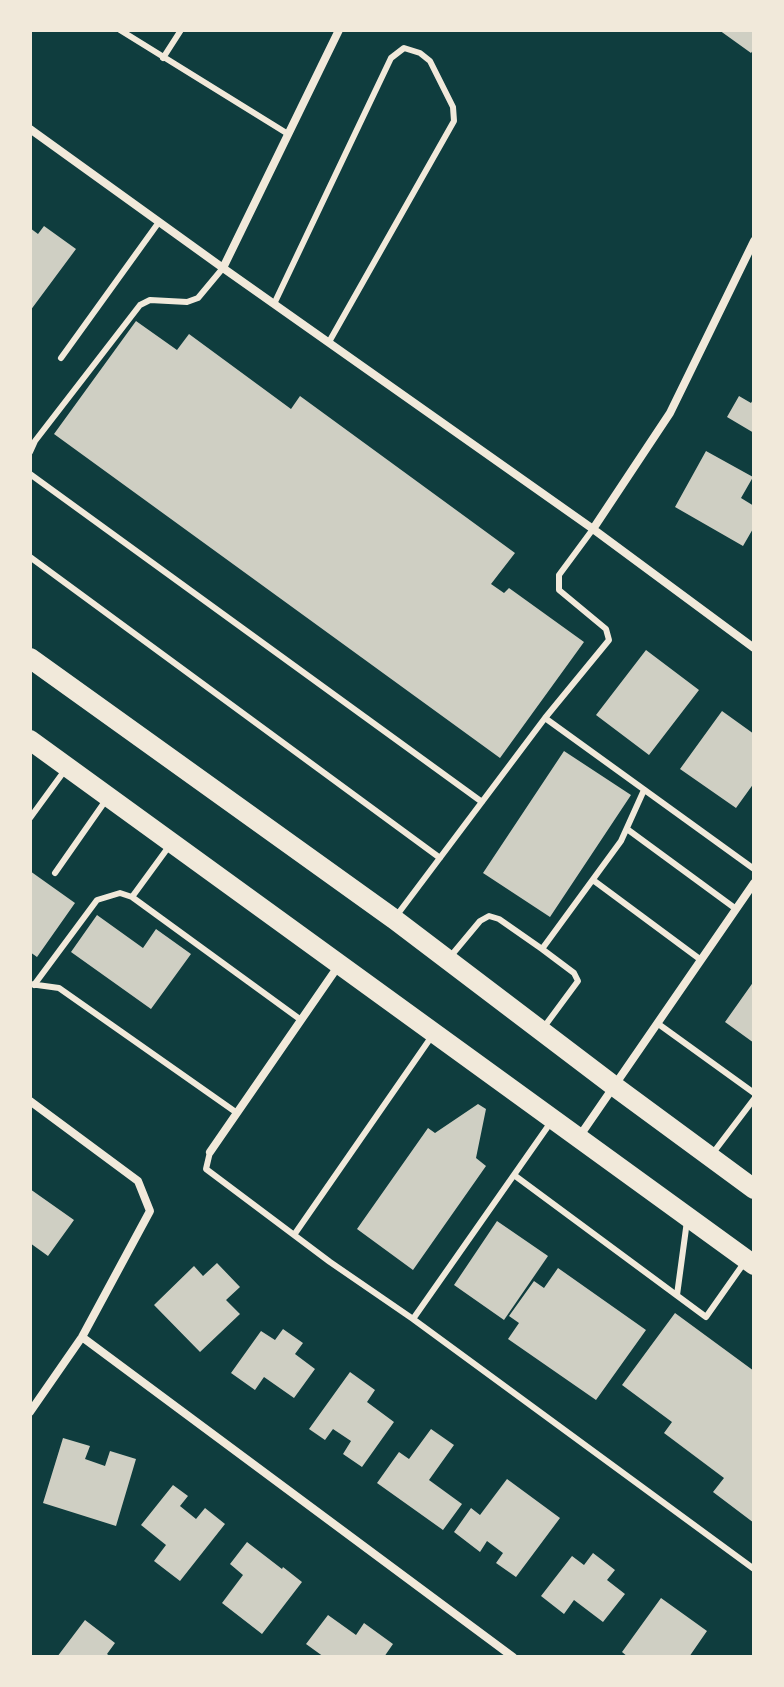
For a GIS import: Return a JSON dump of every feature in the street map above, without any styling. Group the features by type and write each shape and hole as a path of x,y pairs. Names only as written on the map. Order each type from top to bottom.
{"main road":[{"path":"30,658 394,919 754,1189"},
{"path":"30,740 750,1262"}],"street":[{"path":"223,268 339,30"},
{"path":"30,129 593,529 754,648"},
{"path":"593,529 670,413 754,241"},
{"path":"578,1138 754,883"},
{"path":"210,1152 339,965"},
{"path":"30,1101 138,1181 150,1211 82,1337 30,1412"},
{"path":"82,1337 513,1657"}],"lane":[{"path":"120,30 288,134"},
{"path":"163,58 181,30"},
{"path":"274,304 391,58 404,48 420,53 430,61 453,107 454,121 329,342"},
{"path":"61,358 159,222"},
{"path":"30,452 35,441 140,305 150,300 187,302 198,298 223,268"},
{"path":"30,474 482,802"},
{"path":"394,919 545,718 609,640 606,629 559,590 559,575 593,529"},
{"path":"30,557 440,858"},
{"path":"545,718 754,869"},
{"path":"30,818 67,767"},
{"path":"542,949 621,841 644,790"},
{"path":"55,873 108,797"},
{"path":"627,829 736,909"},
{"path":"132,897 171,843"},
{"path":"593,880 701,960"},
{"path":"32,985 97,900 120,893 132,897 301,1020"},
{"path":"448,960 480,921 489,916 499,919 574,973 578,981 542,1031"},
{"path":"32,985 59,988 237,1113"},
{"path":"657,1023 754,1096 710,1157"},
{"path":"294,1235 434,1033"},
{"path":"413,1319 553,1119"},
{"path":"210,1152 206,1169 754,1569"},
{"path":"514,1175 706,1317 750,1262"},
{"path":"677,1295 688,1217"}],"building":[{"path":"719,30 754,30 754,49 751,53"},
{"path":"44,226 76,249 30,311 30,228 38,234"},
{"path":"136,321 177,350 189,334 291,409 300,396 515,553 491,584 504,593 509,588 584,642 500,758 54,434"},
{"path":"739,396 751,403 754,398 754,433 727,417"},
{"path":"706,451 753,477 741,498 754,506 754,527 743,546 675,507"},
{"path":"646,650 699,690 649,755 596,715"},
{"path":"722,711 754,734 754,783 736,808 680,769"},
{"path":"564,751 631,795 550,917 483,873"},
{"path":"30,871 75,903 37,957 30,952"},
{"path":"97,915 143,948 156,929 191,954 151,1009 71,952"},
{"path":"754,981 754,1043 725,1022"},
{"path":"478,1104 486,1109 476,1158 486,1166 413,1270 357,1229 428,1128 435,1133"},
{"path":"30,1189 74,1220 48,1256 30,1243"},
{"path":"497,1221 548,1256 504,1320 454,1285"},
{"path":"217,1263 240,1287 226,1300 240,1314 200,1352 154,1305 194,1266 203,1276"},
{"path":"558,1268 646,1330 596,1400 508,1339 519,1323 509,1316 534,1281 544,1288"},
{"path":"675,1313 754,1371 754,1523 713,1492 724,1478 664,1433 672,1422 622,1385"},
{"path":"283,1329 303,1343 295,1354 315,1369 294,1398 264,1377 255,1390 231,1373 261,1331 275,1340"},
{"path":"350,1372 375,1390 367,1402 394,1422 362,1467 343,1454 351,1441 333,1429 325,1440 309,1429"},
{"path":"431,1429 454,1445 429,1480 462,1504 443,1530 377,1483 399,1452 409,1459"},
{"path":"63,1438 90,1446 85,1459 105,1466 110,1451 136,1459 116,1526 43,1503"},
{"path":"507,1479 560,1518 516,1577 496,1563 503,1553 487,1541 480,1552 454,1532 471,1508 480,1515"},
{"path":"173,1485 188,1496 180,1506 196,1519 205,1508 225,1524 180,1581 154,1561 166,1545 141,1525"},
{"path":"247,1542 302,1582 262,1634 222,1603 243,1575 230,1564"},
{"path":"593,1553 615,1570 607,1580 625,1594 603,1622 574,1600 564,1614 541,1596 572,1556 584,1565"},
{"path":"661,1598 707,1631 689,1657 628,1657 622,1652"},
{"path":"328,1615 356,1635 364,1623 393,1644 384,1657 324,1657 306,1644"},
{"path":"85,1620 115,1643 107,1654 111,1657 57,1657"}]}
